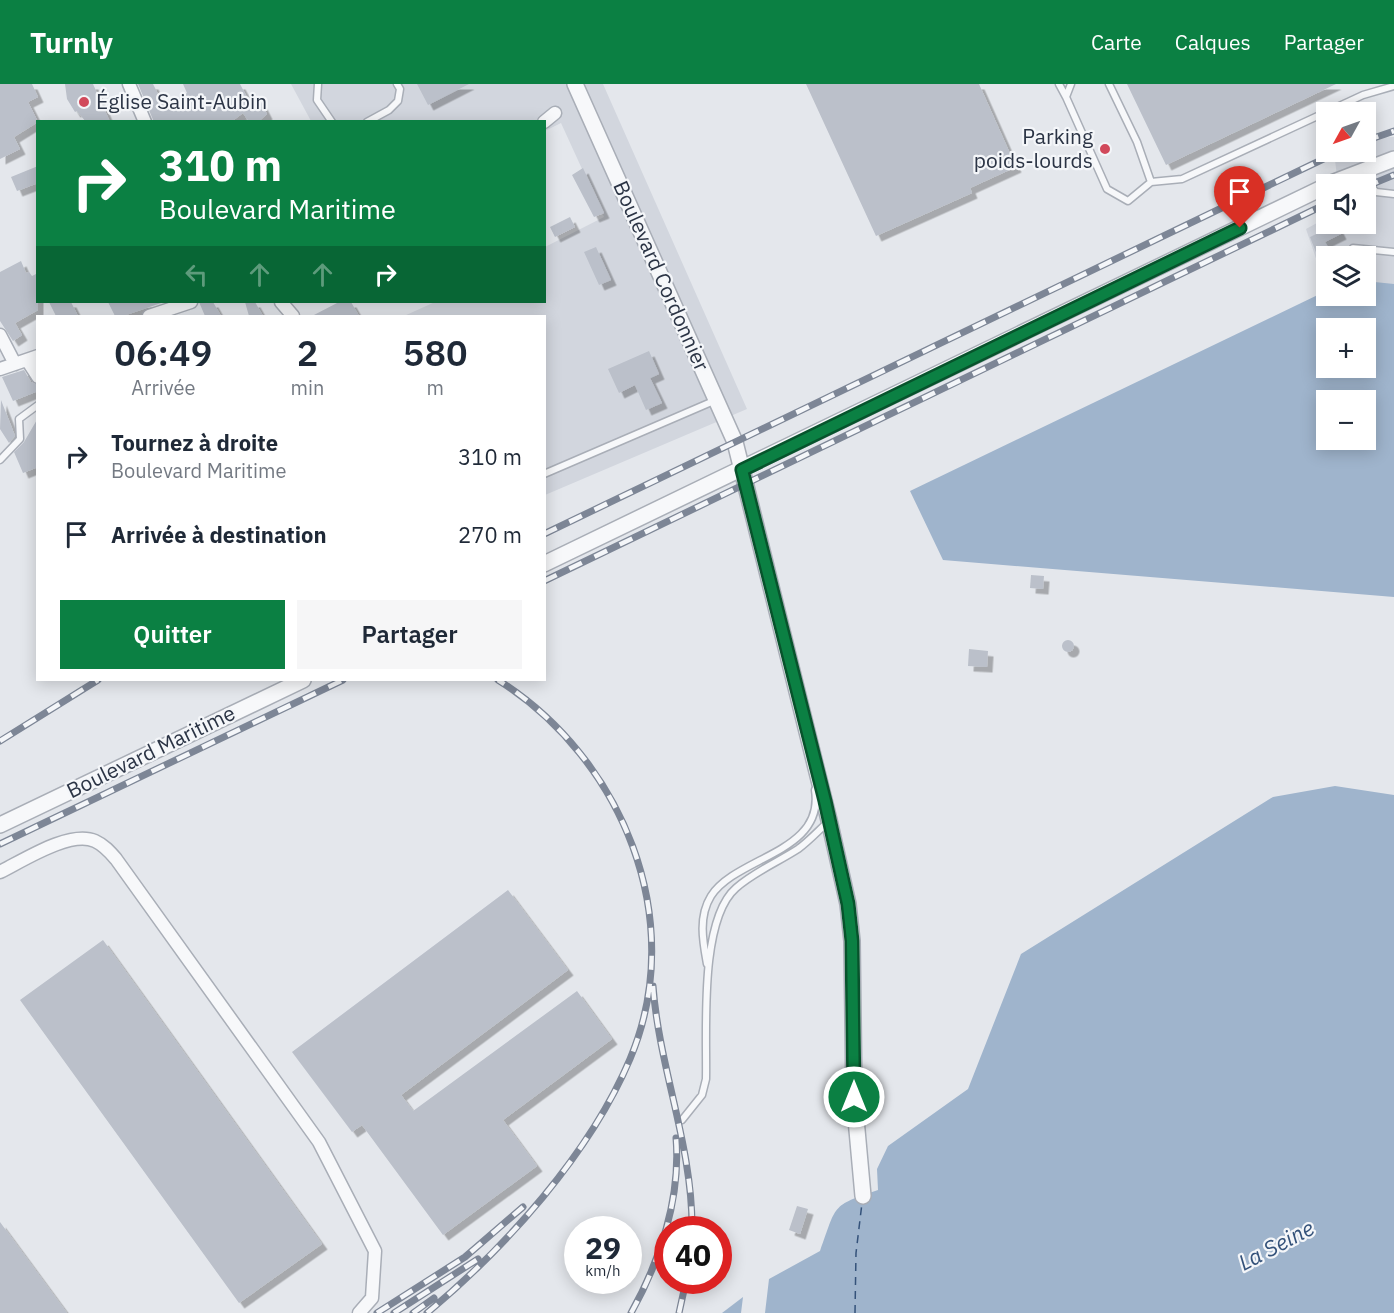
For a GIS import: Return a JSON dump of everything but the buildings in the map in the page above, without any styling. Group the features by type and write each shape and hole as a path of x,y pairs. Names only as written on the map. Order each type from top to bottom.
{"street":[{"path":"129,84 144,120"},
{"name":"Boulevard Cordonnier","path":"575,84 735,442 811,745 848,904 852,941 854,1097 863,1196"},
{"path":"546,120 555,113"},
{"path":"1354,174 1394,159"},
{"path":"546,563 1316,190"},
{"path":"152,315 187,303"},
{"path":"282,303 292,315"},
{"path":"0,335 27,360 36,374"},
{"path":"0,369 27,360"},
{"name":"Boulevard Maritime","path":"0,825 301,681"},
{"path":"0,872 66,840 80,837 99,844 116,859 319,1142 375,1251 372,1298 359,1313"}],"lane":[{"path":"318,84 317,100 331,120"},
{"path":"371,120 389,110 398,101 400,88 397,84"},
{"path":"1059,84 1107,189 1128,201 1150,182 1182,179 1363,95 1394,86"},
{"path":"1066,97 1071,84"},
{"path":"1109,84 1137,142 1150,182"},
{"path":"1359,172 1376,192 1394,194"},
{"path":"1376,250 1394,252"},
{"path":"546,473 717,400"},
{"path":"0,460 20,439 20,419 36,407"},
{"path":"708,969 702,937 705,914 712,896 728,881 796,839 807,827 814,812 816,794 811,767 811,745"},
{"path":"682,1120 702,1095 706,1079 708,969 716,918 724,900 736,887 801,847 829,820"}],"shaded area":[{"path":"291,84 603,84 747,409 546,495 546,315 406,315 433,303 546,303 546,246 604,217 561,123 546,130 546,120 310,120"},
{"path":"1394,137 1394,285 1376,284 1376,246 1316,246 1316,258 1306,229 1316,224 1316,234 1376,234 1376,174 1337,174 1335,162 1376,162 1376,138"}],"water":[{"path":"1376,282 1394,284 1394,597 943,560 910,491 1316,296 1316,306 1376,306"},
{"name":"La Seine","path":"1335,786 1394,795 1394,1313 765,1313 769,1279 820,1251 833,1216 843,1204 878,1190 877,1169 888,1146 968,1089 1021,954 1273,797"},
{"path":"743,1297 741,1313 722,1313"}],"ferry route":[{"path":"855,1313 856,1253 862,1203"}],"railway":[{"path":"1376,137 1394,131"},
{"path":"546,533 1317,162"},
{"path":"1376,182 1394,175"},
{"path":"546,580 1316,209"},
{"path":"0,741 96,681"},
{"path":"0,844 341,681"},
{"path":"427,1313 515,1229 569,1164 613,1095 630,1059 646,1006 652,952 647,898 633,846 610,797 579,752 542,713 499,681"},
{"path":"653,986 656,1017 682,1138 692,1216"},
{"path":"631,1313 651,1272 672,1206 677,1161 676,1138"},
{"path":"377,1313 465,1257 523,1207"},
{"path":"394,1313 478,1259"},
{"path":"679,1313 683,1294"},
{"path":"413,1313 434,1298"}],"place":[{"name":"Église Saint-Aubin","path":"84,102"},
{"name":"Parking poids-lourds","path":"1105,149"}],"route":[{"path":"854,1097 852,941 848,904 825,801 742,470 1240,228"}]}
